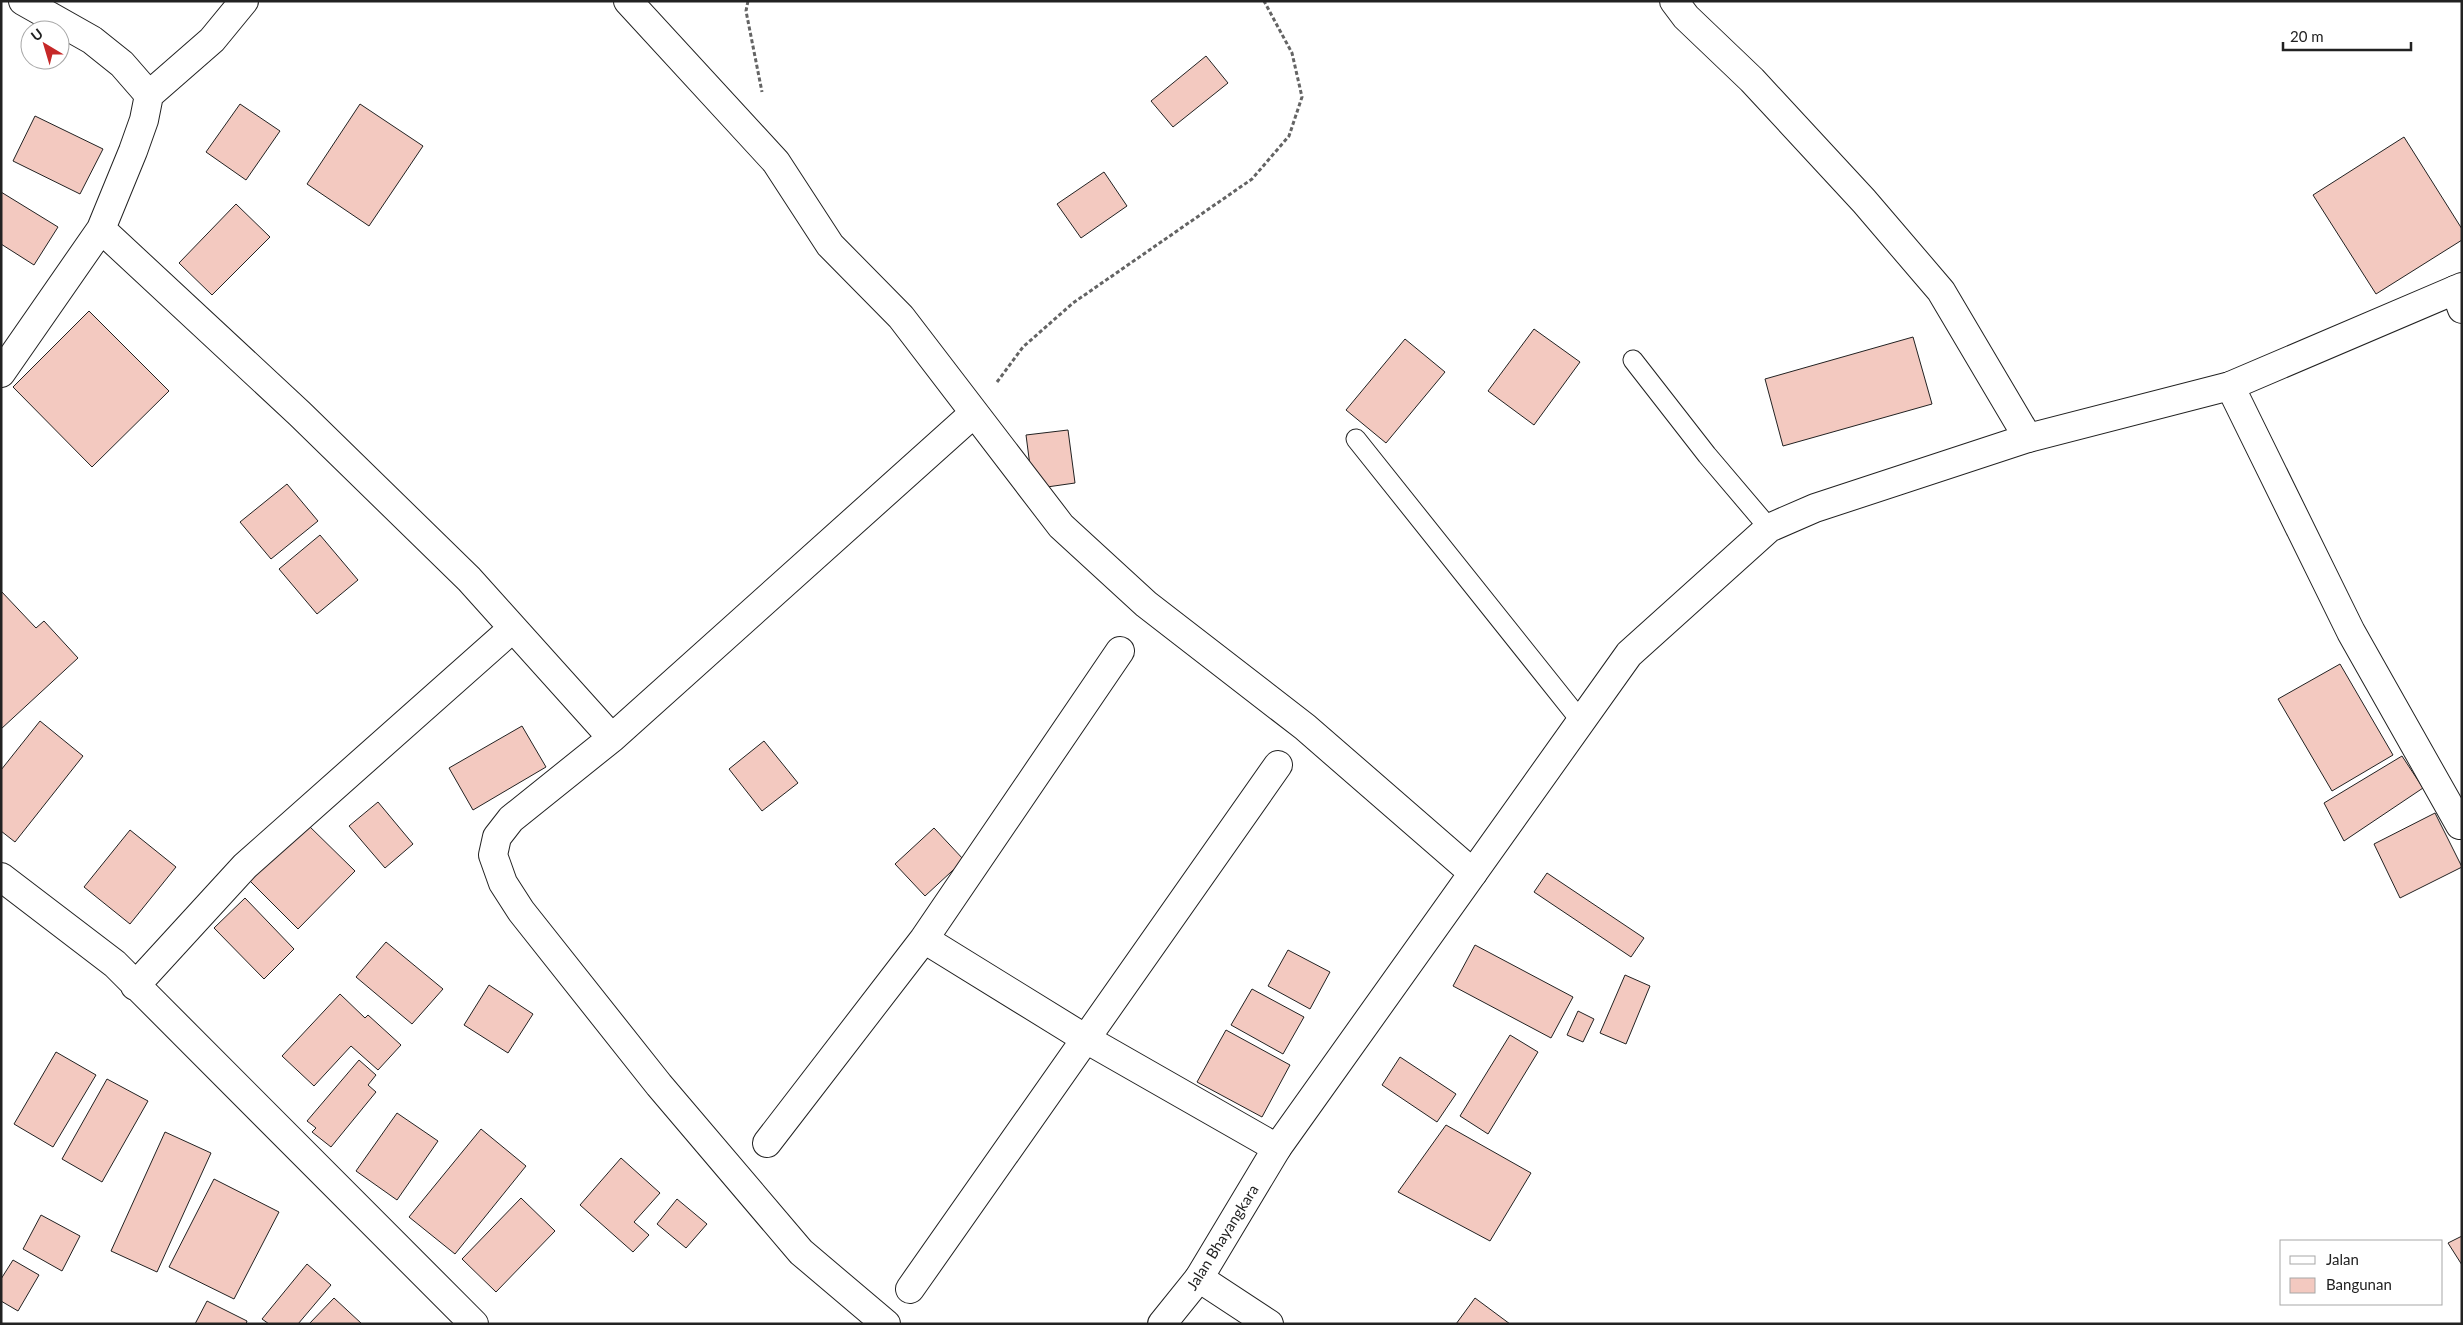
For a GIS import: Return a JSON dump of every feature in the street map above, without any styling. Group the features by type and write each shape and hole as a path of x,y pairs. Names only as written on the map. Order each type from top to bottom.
{"street":[{"path":"23,1 92,40 122,64 149,95"},
{"path":"1,373 101,229 133,151 144,120 149,95 212,40 244,1"},
{"path":"628,1 776,162 830,245 901,317 1061,526 1146,604 1305,727 1473,873"},
{"path":"1674,1 1686,17 1752,80 1864,202 1941,291 2028,438"},
{"path":"101,229 300,414 469,579 612,738"},
{"name":"Jalan Bhayangkara","path":"1162,1324 1199,1278 1277,1148 1629,654 1769,528 1814,508 2028,438 2230,386 2459,296"},
{"path":"2230,386 2350,632 2460,825"},
{"path":"886,1324 801,1252 659,1085 521,911 502,883 493,855 497,837 511,819 612,738 974,414"},
{"path":"135,986 245,866 512,628"},
{"path":"767,1143 924,939 1120,650"},
{"path":"910,1288 1278,765"},
{"path":"1,876 115,964 474,1324"},
{"path":"924,939 1086,1040 1277,1148"},
{"path":"1199,1278 1269,1324"}],"lane":[{"path":"1633,360 1707,455 1769,528"},
{"path":"1356,440 1580,721"}],"path":[{"path":"748,1 746,11 763,96"},
{"path":"974,414 1023,347 1074,303 1252,179 1289,136 1302,97 1292,53 1264,1"}],"building":[{"path":"1206,56 1228,83 1173,127 1151,101"},
{"path":"240,104 280,131 246,180 206,152"},
{"path":"360,104 423,146 369,226 307,184"},
{"path":"35,116 103,149 80,194 13,161"},
{"path":"2404,137 2462,229 2462,240 2376,294 2313,195"},
{"path":"1104,172 1127,206 1081,238 1057,204"},
{"path":"1,192 58,227 34,265 1,244"},
{"path":"236,204 270,237 212,295 179,263"},
{"path":"89,311 169,391 92,467 13,387"},
{"path":"1534,329 1580,362 1534,425 1488,391"},
{"path":"1913,337 1932,404 1783,446 1765,379"},
{"path":"1405,339 1445,372 1386,443 1346,410"},
{"path":"1068,430 1075,483 1033,489 1026,435"},
{"path":"287,484 318,521 271,559 240,522"},
{"path":"320,535 358,580 317,614 279,569"},
{"path":"1,591 36,628 44,621 78,658 1,729"},
{"path":"2340,664 2393,755 2332,791 2278,699"},
{"path":"40,721 83,756 15,842 1,831 1,770"},
{"path":"522,726 546,767 473,810 449,768"},
{"path":"764,741 798,783 762,811 729,769"},
{"path":"2402,756 2423,788 2344,841 2324,803"},
{"path":"378,802 413,844 385,868 349,826"},
{"path":"2435,813 2462,867 2400,898 2374,844"},
{"path":"306,823 355,871 298,929 250,881"},
{"path":"934,828 964,860 925,896 895,864"},
{"path":"130,830 176,867 130,924 84,887"},
{"path":"1547,873 1644,938 1631,957 1534,892"},
{"path":"245,898 294,949 264,979 214,928"},
{"path":"386,942 443,989 412,1024 356,977"},
{"path":"1475,945 1573,997 1551,1038 1453,986"},
{"path":"1288,950 1330,972 1310,1009 1268,986"},
{"path":"1625,975 1650,986 1626,1044 1600,1033"},
{"path":"489,985 533,1014 508,1053 464,1025"},
{"path":"1252,989 1304,1017 1283,1054 1231,1025"},
{"path":"340,994 365,1018 368,1015 401,1045 378,1070 351,1046 314,1086 282,1056"},
{"path":"1578,1011 1594,1019 1583,1042 1567,1035"},
{"path":"1226,1030 1290,1065 1262,1117 1197,1082"},
{"path":"1510,1035 1538,1052 1488,1134 1460,1116"},
{"path":"56,1052 96,1075 53,1147 14,1124"},
{"path":"1400,1057 1456,1094 1437,1122 1382,1085"},
{"path":"359,1060 376,1075 368,1085 376,1092 331,1147 312,1132 316,1128 307,1121"},
{"path":"107,1079 148,1101 102,1182 62,1159"},
{"path":"397,1113 438,1141 397,1200 356,1171"},
{"path":"1446,1125 1531,1173 1490,1241 1398,1192"},
{"path":"481,1129 526,1166 455,1254 409,1217"},
{"path":"165,1132 211,1153 157,1272 111,1251"},
{"path":"621,1158 660,1193 634,1222 649,1235 633,1252 580,1205"},
{"path":"214,1179 279,1212 234,1299 169,1267"},
{"path":"521,1198 555,1231 496,1292 462,1259"},
{"path":"677,1199 707,1224 686,1248 657,1224"},
{"path":"41,1215 80,1236 62,1271 23,1249"},
{"path":"2462,1236 2462,1265 2448,1243"},
{"path":"13,1260 39,1275 18,1311 1,1301 1,1279"},
{"path":"307,1264 331,1285 298,1324 269,1324 262,1319"},
{"path":"334,1298 362,1324 309,1324"},
{"path":"1475,1298 1510,1324 1456,1324"},
{"path":"207,1301 247,1321 246,1324 195,1324"}]}
